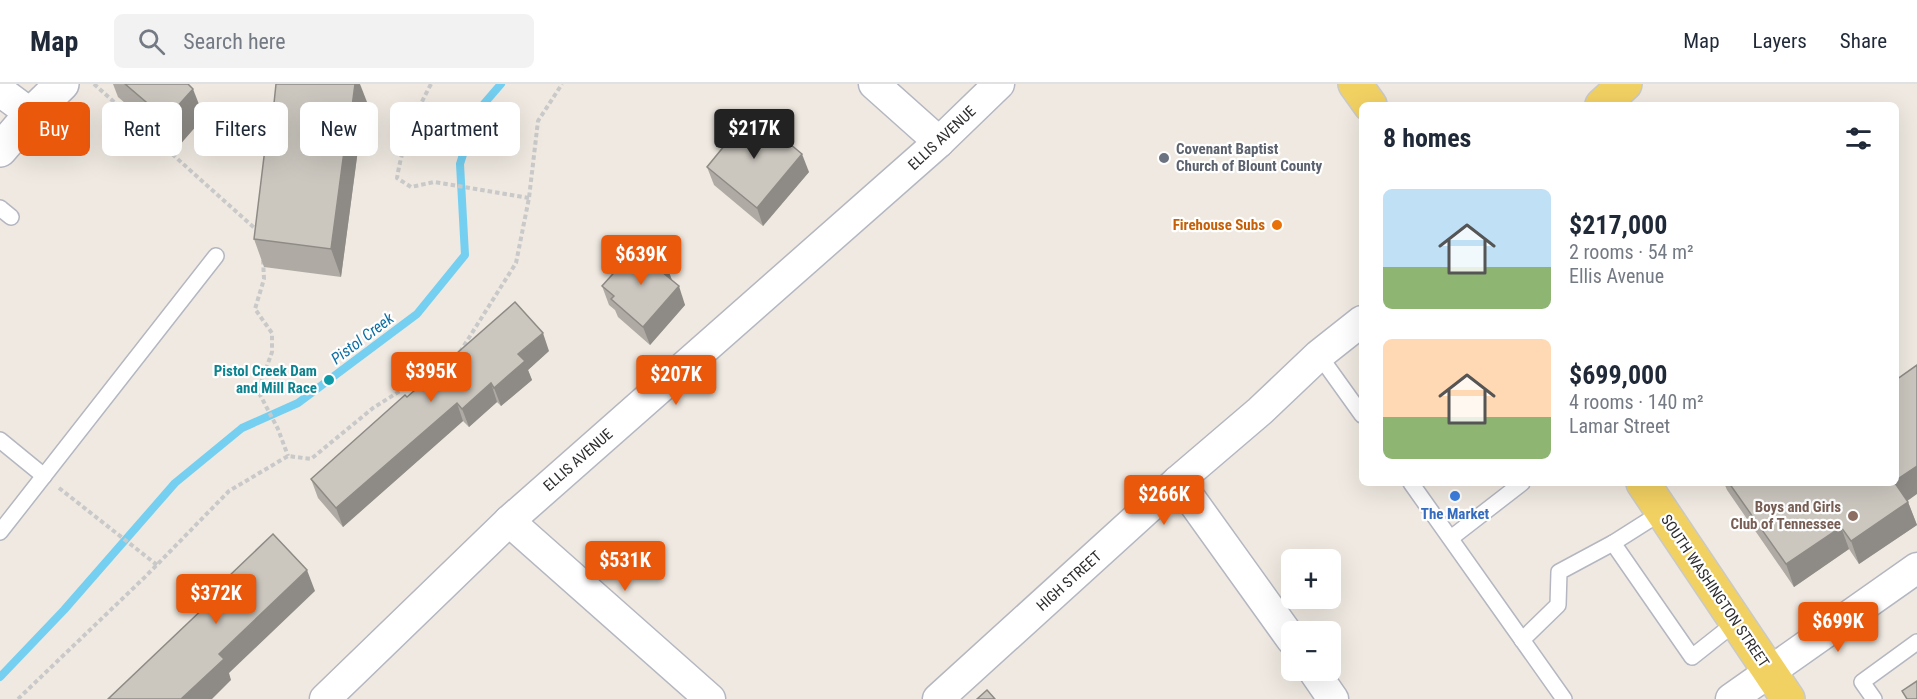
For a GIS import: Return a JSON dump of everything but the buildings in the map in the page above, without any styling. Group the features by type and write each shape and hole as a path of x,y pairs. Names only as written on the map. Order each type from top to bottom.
{"main road":[{"path":"1355,84 1368,102"},
{"path":"1605,102 1625,84"},
{"name":"SOUTH WASHINGTON STREET","path":"1645,486 1788,699"}],"street":[{"path":"44,102 62,84"},
{"path":"874,84 939,142"},
{"name":"ELLIS AVENUE","path":"325,699 509,521 939,142 999,84"},
{"path":"0,92 18,104"},
{"path":"0,150 18,130"},
{"name":"HIGH STREET","path":"938,699 1178,481 1359,323"},
{"path":"1178,481 1281,625"},
{"path":"509,521 710,699"},
{"path":"1731,699 1917,568"},
{"path":"1321,681 1333,699"}],"lane":[{"path":"0,532 216,256"},
{"path":"1319,356 1359,411"},
{"path":"0,440 44,476"},
{"path":"1413,486 1564,699"},
{"path":"1450,538 1518,486"},
{"path":"1522,639 1558,605 1559,572 1613,543 1662,512"},
{"path":"1613,543 1692,657 1735,623"},
{"path":"1874,699 1862,682 1917,642"}],"path":[{"path":"94,84 261,234 263,224"},
{"path":"431,84 413,117 401,150 397,178 411,187 434,182 530,198"},
{"path":"18,699 157,565 229,491 288,456 311,459 373,408 459,353 516,263 530,198 538,121 562,84"},
{"path":"263,257 264,279 255,309 273,333 272,352 258,391 278,429 288,456"},
{"path":"44,476 157,565"}],"waterway":[{"name":"Pistol Creek","path":"0,677 64,610 175,483 242,428 298,403 417,314 465,255 460,164 476,113 501,84"}],"place":[{"name":"Covenant Baptist Church of Blount County","path":"1164,158"},
{"name":"Firehouse Subs","path":"1277,225"},
{"name":"Pistol Creek Dam and Mill Race","path":"329,380"},
{"name":"The Market","path":"1455,496"},
{"name":"Boys and Girls Club of Tennessee","path":"1853,516"}]}
